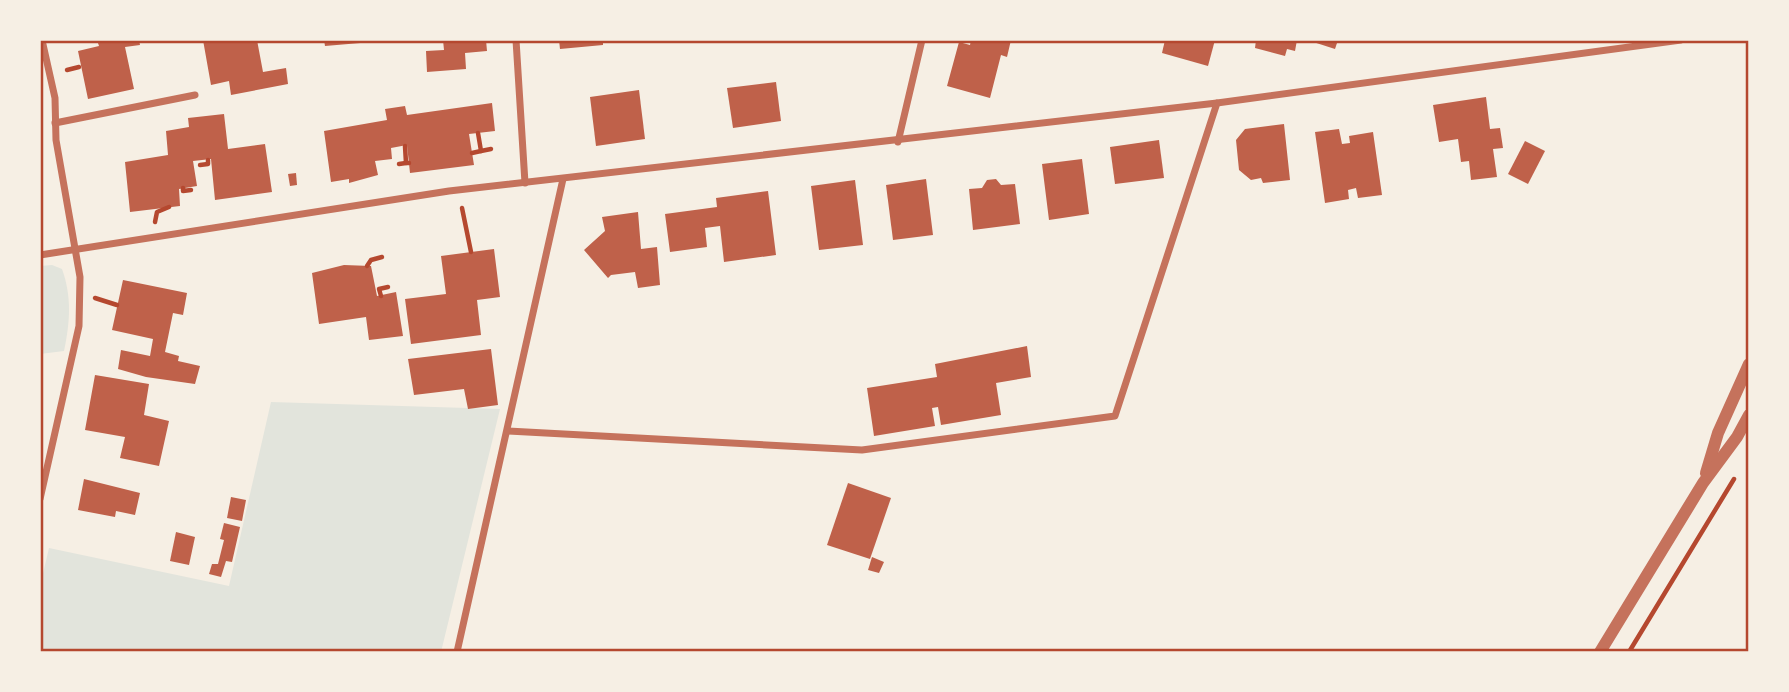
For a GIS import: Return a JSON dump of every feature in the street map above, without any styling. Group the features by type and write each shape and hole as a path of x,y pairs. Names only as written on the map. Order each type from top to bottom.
{"street":[{"path":"40,499 79,326 80,276 55,123 55,98 43,40"},
{"path":"516,40 525,183"},
{"path":"898,142 922,40"},
{"path":"40,255 459,190 898,142 1217,103 1681,40"},
{"path":"55,123 195,95"},
{"path":"508,431 862,450 1115,416 1217,103"},
{"path":"457,652 563,179"},
{"path":"1703,483 1718,433 1749,364"},
{"path":"1600,652 1703,483 1749,415"}],"path":[{"path":"478,133 481,151"},
{"path":"399,164 408,163 405,146"},
{"path":"472,153 491,149"},
{"path":"200,165 208,164 208,160"},
{"path":"183,188 183,191 191,190"},
{"path":"459,190 471,252"},
{"path":"367,266 371,260 382,257"},
{"path":"380,296 379,289 388,287"},
{"path":"1629,652 1742,468"}],"shaded area":[{"path":"52,265 62,269 65,279 69,300 68,330 64,351 40,354 40,266"},
{"path":"271,402 500,409 441,652 40,652 40,586 49,548 229,586"}],"building":[{"path":"97,40 139,40 140,45 125,47 134,89 88,99 78,51 99,46"},
{"path":"203,40 257,40 263,72 286,68 288,84 231,95 229,81 211,85"},
{"path":"324,40 372,40 372,42 325,46"},
{"path":"443,40 486,40 487,51 465,53 466,69 427,72 426,51 444,50"},
{"path":"559,40 603,40 603,45 560,49"},
{"path":"971,40 1011,40 1007,57 1001,55 990,98 947,86 959,42 970,45"},
{"path":"1165,40 1215,40 1208,66 1162,53"},
{"path":"1256,40 1297,40 1295,51 1287,49 1285,56 1255,48"},
{"path":"1307,40 1338,40 1335,49"},
{"path":"776,82 781,121 733,128 727,88"},
{"path":"639,90 645,139 596,146 590,97"},
{"path":"1486,97 1490,129 1500,128 1503,148 1493,149 1497,177 1471,180 1469,161 1461,162 1458,139 1439,142 1433,105"},
{"path":"492,103 495,131 469,134 474,165 410,173 407,145 391,148 392,159 375,161 378,175 349,183 349,179 331,182 324,131 387,120 385,109 405,106 407,115"},
{"path":"224,114 228,149 265,144 272,192 215,200 211,159 193,161 197,186 179,189 180,206 130,212 125,162 168,155 166,131 189,127 188,118"},
{"path":"1284,124 1290,180 1263,183 1261,178 1251,180 1239,170 1236,140 1245,129"},
{"path":"1339,129 1342,144 1350,143 1349,136 1373,132 1382,195 1358,198 1356,188 1348,190 1349,199 1325,203 1315,132"},
{"path":"1159,140 1164,178 1115,184 1110,147"},
{"path":"1525,141 1545,151 1528,184 1508,174"},
{"path":"1082,159 1089,214 1049,220 1042,164"},
{"path":"296,173 297,185 290,186 288,174"},
{"path":"926,179 933,235 893,240 886,185"},
{"path":"996,179 1001,185 1015,184 1020,224 973,230 969,189 982,188 987,180"},
{"path":"855,180 863,245 819,250 811,186"},
{"path":"768,191 776,255 724,262 720,226 705,228 707,247 670,252 665,214 717,207 716,198"},
{"path":"638,212 641,249 657,247 660,285 638,288 635,272 611,275 608,278 584,250 605,231 602,217"},
{"path":"494,249 500,297 477,300 481,335 411,344 405,299 446,294 441,256"},
{"path":"344,265 371,266 377,296 396,292 403,336 369,340 366,317 319,324 312,273"},
{"path":"123,280 187,293 183,315 173,313 165,352 179,356 178,361 200,366 195,384 146,377 118,369 121,350 150,356 153,339 112,330"},
{"path":"1027,346 1031,377 996,383 1001,415 941,425 938,407 932,408 935,426 874,436 867,388 937,377 935,364"},
{"path":"491,349 498,405 468,409 464,389 414,395 408,359"},
{"path":"95,375 149,384 144,415 169,421 159,466 120,458 125,437 85,430"},
{"path":"84,479 140,493 135,515 116,511 115,517 78,510"},
{"path":"848,483 891,498 870,559 827,545"},
{"path":"231,497 246,500 242,521 227,518"},
{"path":"224,523 240,527 232,562 226,561 221,577 209,574 212,564 218,564 224,540 220,539"},
{"path":"176,532 195,537 189,565 170,561"},
{"path":"872,557 884,562 879,573 868,570"}]}
